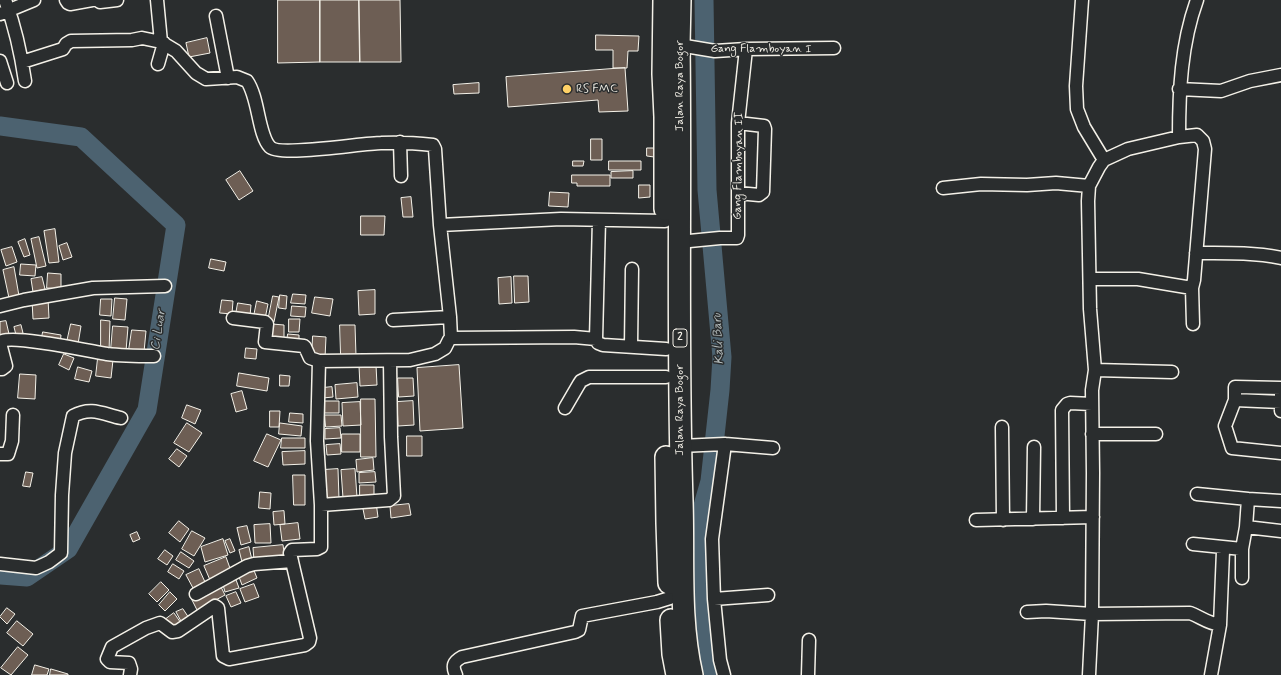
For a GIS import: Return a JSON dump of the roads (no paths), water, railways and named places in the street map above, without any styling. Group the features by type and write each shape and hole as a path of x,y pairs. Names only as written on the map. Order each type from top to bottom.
{"highway":[{"name":"Jalan Raya Bogor","path":"664,0 663,74 665,117 667,523 673,654 677,675"},
{"name":"Jalan Raya Bogor","path":"680,0 684,46 686,241 683,581 687,645 692,675"}],"street":[{"path":"25,81 22,62 5,8 34,0"},
{"path":"66,0 68,4 92,0"},
{"path":"97,0 100,2 117,0"},
{"path":"157,0 163,42 158,64"},
{"path":"1082,0 1077,79 1077,109 1084,127 1104,160"},
{"path":"1179,137 1180,89 1188,28 1197,0"},
{"path":"216,16 228,78"},
{"path":"22,62 63,49 66,44 71,42 132,40 142,38 163,42 176,51 196,73 206,79 242,78 247,81 251,86 265,138 268,144 274,149 281,151 400,142 433,145 435,149 440,225 450,316 451,338 445,348 435,354 410,360 319,361 310,358 305,346 265,342 265,322 233,318"},
{"name":"Gang Flamboyan I","path":"684,46 715,51 746,49 834,48"},
{"name":"Gang Flamboyan II","path":"686,241 737,238 738,236 738,123 746,49"},
{"path":"0,61 7,82"},
{"path":"1180,89 1221,91 1256,80 1281,75"},
{"path":"738,123 764,126 765,129 764,192 759,195 738,193"},
{"path":"1089,675 1092,614 1092,390 1095,370 1090,279 1089,186 1104,160 1128,149 1179,137 1197,135 1201,138 1205,149 1194,280 1192,288 1193,324"},
{"path":"400,142 401,176"},
{"path":"943,188 981,184 1027,185 1056,183 1089,186"},
{"path":"440,225 561,219 665,221"},
{"path":"599,220 596,339 598,343 603,345 666,349"},
{"path":"1196,253 1236,253 1281,258"},
{"path":"631,346 632,269"},
{"path":"1090,279 1138,279 1192,288"},
{"path":"0,306 24,300 93,288 165,286"},
{"path":"393,320 450,316"},
{"path":"451,338 574,337 596,339"},
{"path":"1,369 6,366 0,343 3,340 24,340 106,354 154,356"},
{"path":"130,675 131,669 129,663 110,662 107,659 112,647 146,628 160,623 172,632 178,631 215,606 218,608 224,656 226,658 229,659 297,646 309,642 310,638 290,551 317,549 321,547 321,505 317,441 319,361"},
{"path":"321,505 389,500 394,496 391,437 390,361"},
{"path":"1095,370 1172,372"},
{"path":"565,408 581,380 589,377 666,377"},
{"path":"1281,411 1281,388 1235,387 1235,400 1225,426 1232,448 1281,453"},
{"path":"1063,518 1061,414 1064,406 1070,403 1092,404"},
{"path":"0,564 36,568 62,553 62,494 65,453 73,416 83,411 97,410 121,418"},
{"path":"0,454 8,454 12,441 13,415"},
{"path":"1002,427 1003,520"},
{"path":"1092,434 1156,434"},
{"path":"685,446 722,444 773,448"},
{"path":"722,444 712,539 714,599 720,660 724,675"},
{"path":"1033,519 1034,448"},
{"path":"1197,494 1281,501"},
{"path":"1242,578 1242,549 1246,527 1248,499"},
{"path":"976,520 1092,518"},
{"path":"1246,527 1281,531"},
{"path":"1193,544 1242,549"},
{"path":"1211,675 1220,624 1223,551"},
{"path":"196,594 247,566 254,564 292,561"},
{"path":"714,599 768,595"},
{"path":"456,675 453,667 454,664 462,657 575,632 579,630 582,616 657,602 670,598"},
{"path":"1027,612 1046,611 1092,614 1190,613 1210,623 1220,624"},
{"path":"808,675 809,640"}],"waterway":[{"name":"Kali Baru","path":"704,0 707,190 722,357 710,481 702,509 700,571 705,642 714,675"},
{"name":"Ci Luar","path":"0,126 81,137 176,225 147,410 68,549 27,577 0,575"}],"place":[{"name":"RS FMC","path":"567,89"}]}
